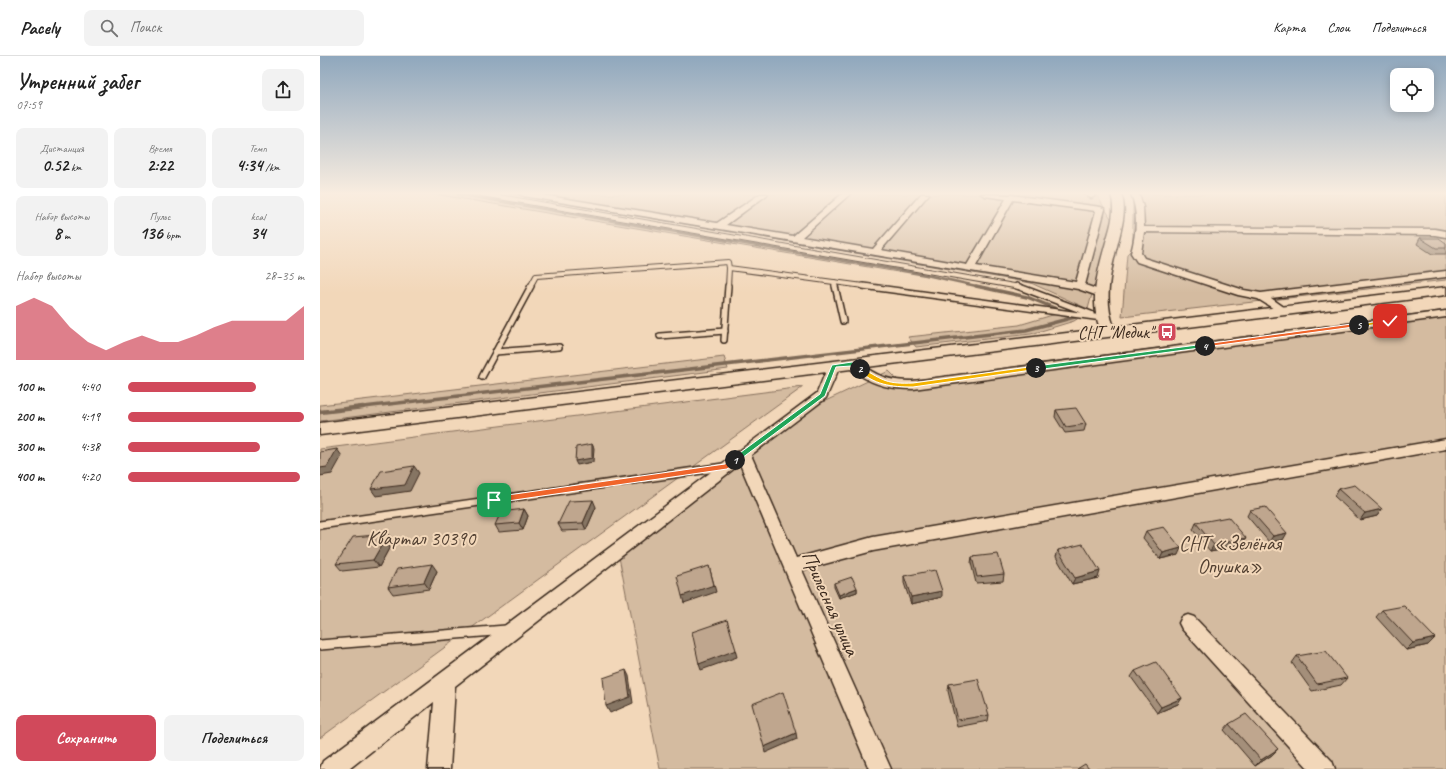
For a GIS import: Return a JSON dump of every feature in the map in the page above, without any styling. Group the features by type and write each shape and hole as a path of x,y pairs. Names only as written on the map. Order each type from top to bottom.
{"street":[{"path":"726,227 1080,286 1101,294"},
{"path":"795,239 808,227"},
{"path":"875,252 896,227"},
{"path":"970,268 993,227"},
{"path":"1080,286 1096,227"},
{"path":"1105,325 1101,294 1106,265 1116,227"},
{"path":"1446,234 1435,232 1139,229 1136,254 1140,260 1242,293 1261,296 1446,274"},
{"path":"320,429 852,364 1105,325 1283,310 1446,291"},
{"path":"1261,296 1283,310"},
{"path":"852,364 884,384 913,385 1446,314"},
{"path":"331,769 822,395 834,366"},
{"path":"792,566 873,544 1446,444"},
{"name":"Прилесная улица","path":"743,454 880,769"},
{"path":"1188,623 1324,769"},
{"path":"439,769 446,681"}],"lane":[{"path":"675,227 1017,286 1105,325"},
{"path":"482,377 536,276 728,262 724,340"},
{"path":"728,268 834,282 1105,325"},
{"path":"834,282 843,321"},
{"path":"660,336 724,331"},
{"path":"495,352 559,347"},
{"path":"320,526 727,466"},
{"path":"320,645 513,630"}],"green space":[{"path":"632,227 663,227 902,268 898,272"},
{"path":"704,227 1110,227 1088,309 1031,283"},
{"path":"1133,227 1446,227 1446,280 1122,317 1127,254 1133,248"},
{"name":"СНТ «Зелёная Опушка»","path":"1446,310 1446,769 660,769 619,557 819,404 889,371 900,382"},
{"path":"1066,311 1083,315 1074,321 1031,334 916,347 908,337 1019,325"},
{"path":"724,357 728,369 320,421 320,405"},
{"name":"Квартал 30390","path":"803,387 320,738 320,449"}],"building":[{"path":"1420,238 1439,238 1446,243 1446,248 1436,248"},
{"path":"1076,408 1086,424 1066,427 1056,410"},
{"path":"592,444 592,458 575,461 576,447"},
{"path":"337,449 327,467 320,468 320,452"},
{"path":"414,466 405,485 371,489 381,471"},
{"path":"1355,485 1382,509 1365,513 1338,489"},
{"path":"593,500 583,523 558,524 569,501"},
{"path":"1265,507 1287,533 1273,536 1250,510"},
{"path":"524,509 519,523 495,525 501,512"},
{"path":"1228,517 1246,538 1214,545 1196,523"},
{"path":"1164,527 1181,548 1163,553 1146,531"},
{"path":"388,534 373,560 336,564 353,537"},
{"path":"1083,544 1100,571 1075,578 1058,550"},
{"path":"998,554 1004,574 977,577 972,557"},
{"path":"432,564 424,582 388,587 397,569"},
{"path":"709,566 714,585 682,596 677,576"},
{"path":"935,570 942,591 911,597 904,576"},
{"path":"852,577 857,588 839,595 834,583"},
{"path":"1404,606 1435,638 1413,643 1382,610"},
{"path":"727,620 736,650 699,664 692,632"},
{"path":"1326,651 1347,678 1317,684 1297,656"},
{"path":"1156,662 1182,698 1161,707 1135,671"},
{"path":"626,670 630,697 606,706 603,678"},
{"path":"978,679 989,715 958,720 949,684"},
{"path":"783,692 796,733 764,747 752,704"},
{"path":"1246,714 1278,749 1261,760 1229,724"},
{"path":"1085,764 1089,769 1077,769"}],"waterway":[{"path":"650,227 926,275 981,287"},
{"path":"976,286 1027,297 1062,311"},
{"path":"355,408 1026,330 1075,317 1072,315"},
{"path":"320,412 363,407"}],"place":[{"name":"СНТ \"Медик\"","path":"1167,332"}],"route":[{"path":"494,500 727,466 822,395 834,366 852,364 884,384 913,385 1390,321"}]}
